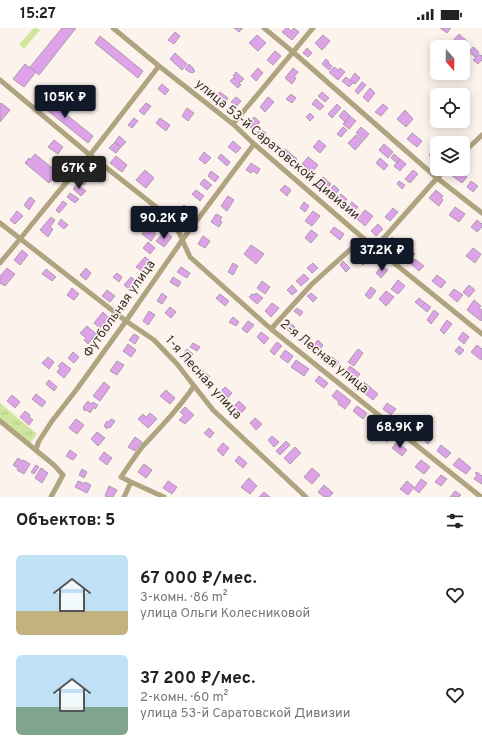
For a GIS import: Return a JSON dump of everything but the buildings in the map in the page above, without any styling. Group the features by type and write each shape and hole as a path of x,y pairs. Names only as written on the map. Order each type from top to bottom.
{"street":[{"name":"улица 53-й Саратовской Дивизии","path":"113,28 233,124 363,238 482,334"},
{"path":"264,28 437,178 482,213"},
{"path":"233,124 313,28"},
{"path":"0,263 90,155 159,66"},
{"name":"2-я Лесная улица","path":"0,80 90,155 160,210 176,226 190,256 271,329 481,497"},
{"path":"470,146 482,135"},
{"name":"Футбольная улица","path":"36,449 52,421 126,321 182,239 254,144"},
{"path":"375,248 437,178"},
{"name":"1-я Лесная улица","path":"0,223 126,321 154,340 176,364 213,410 306,497"},
{"path":"271,329 312,284 363,238"},
{"path":"164,497 121,477 142,448 172,416 194,386"},
{"path":"0,421 36,449 63,475 51,497"},
{"path":"124,497 131,482"}],"green space":[{"path":"34,28 40,30 24,49 19,44"},
{"path":"0,403 37,434 30,443 0,419"}]}
